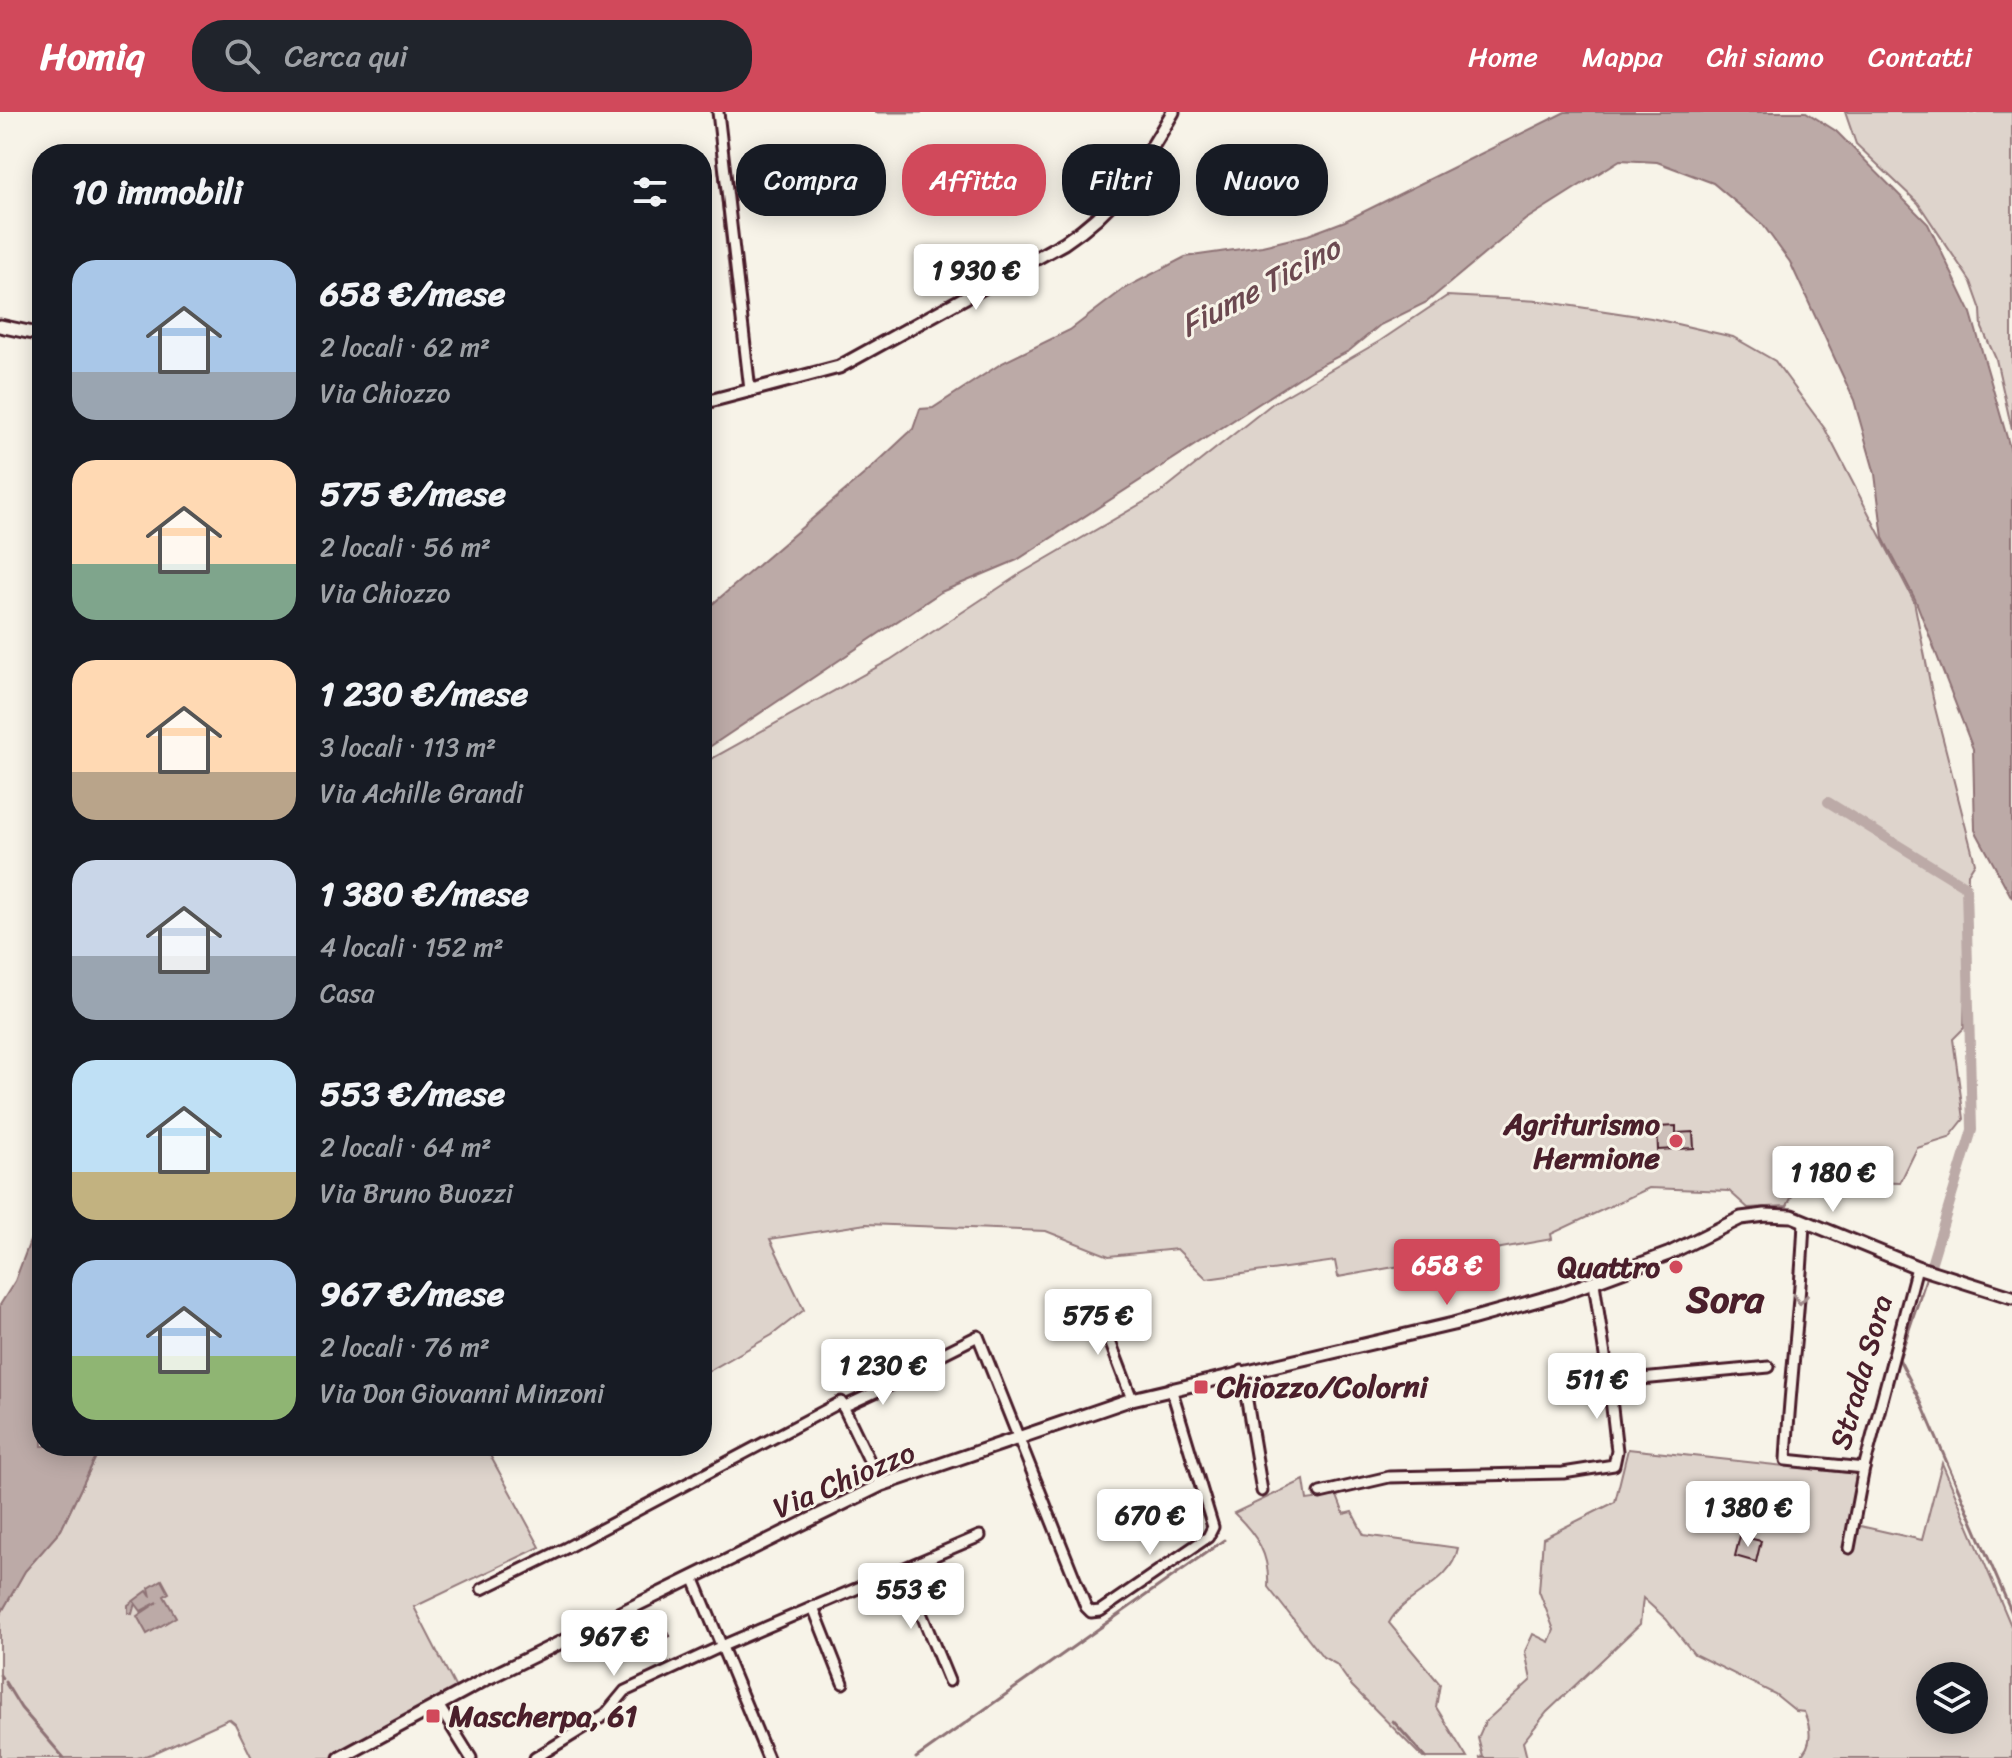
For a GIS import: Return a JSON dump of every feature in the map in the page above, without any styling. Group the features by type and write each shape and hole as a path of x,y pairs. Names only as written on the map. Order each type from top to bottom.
{"street":[{"path":"718,112 750,390"},
{"path":"712,400 839,367 1090,226 1122,195 1173,112"},
{"path":"0,326 32,333"},
{"name":"Strada Sora","path":"1594,1283 1668,1254 1741,1218 1792,1216 1917,1267 2012,1297"},
{"name":"Strada Sora","path":"1804,1221 1801,1297 1792,1366 1786,1460 1864,1468 1917,1267"},
{"path":"1320,1493 1389,1477 1563,1473 1614,1465 1617,1451 1594,1283"},
{"name":"Via Chiozzo","path":"340,1758 438,1705 881,1485 1132,1399 1453,1324 1594,1283"},
{"path":"1089,1302 1103,1323 1132,1399"},
{"path":"916,1367 978,1336 1083,1599 1091,1612 1100,1611 1208,1537 1213,1527 1171,1388"},
{"path":"1609,1382 1769,1367"},
{"path":"1242,1371 1262,1491"},
{"path":"843,1407 908,1377"},
{"path":"482,1589 566,1548 841,1402 881,1485"},
{"path":"1849,1548 1864,1468"},
{"path":"535,1758 605,1715 625,1691 722,1646 980,1536"},
{"path":"903,1569 949,1681"},
{"path":"693,1577 768,1758"},
{"path":"813,1607 843,1683"},
{"path":"438,1705 471,1758"}],"shaded area":[{"path":"1845,112 2012,112 2012,430 1996,359 1982,328 1981,310 1971,282 1918,203 1856,144"},
{"path":"1447,296 1540,301 1651,318 1733,337 1775,361 1825,429 1914,601 1935,708 1975,863 1968,874 1964,1028 1953,1039 1964,1119 1949,1138 1917,1148 1900,1183 1800,1180 1787,1206 1748,1208 1729,1191 1649,1188 1551,1234 1552,1239 1338,1277 1335,1261 1207,1279 1177,1249 1109,1256 1046,1231 866,1224 770,1239 804,1310 772,1335 712,1369 712,758 890,660 1020,574 1161,492 1273,403 1380,341"},
{"path":"1628,1449 1858,1474 1847,1523 1922,1540 1942,1463 2012,1628 2012,1758 1798,1758 1807,1748 1810,1736 1804,1712 1796,1711 1775,1694 1694,1654 1666,1619 1643,1598 1640,1624 1547,1712 1523,1742 1527,1758 1479,1758 1483,1757 1478,1738 1485,1722 1531,1680 1525,1651 1533,1634 1549,1642 1554,1630 1539,1591 1543,1538 1615,1502"},
{"path":"96,1456 490,1456 540,1547 414,1607 461,1698 350,1758 252,1758 235,1724 229,1719 137,1758 0,1758 0,1615 25,1571 61,1530"},
{"path":"1304,1480 1307,1500 1337,1496 1344,1514 1352,1512 1364,1535 1458,1548 1447,1571 1406,1604 1389,1623 1440,1684 1436,1707 1467,1758 1423,1758 1352,1686 1336,1664 1323,1657 1268,1587 1267,1565 1260,1546 1234,1513"}],"water":[{"name":"Fiume Ticino","path":"1565,112 1806,112 1836,131 1928,224 1971,313 2012,455 2012,898 1975,830 1973,749 1915,599 1883,538 1875,474 1854,400 1790,262 1763,225 1713,183 1657,162 1620,160 1525,220 1427,302 1380,325 1349,351 1311,370 1017,560 941,592 712,745 712,604 913,429 920,409 933,408 1002,363 1070,330 1125,288 1185,257 1262,246 1308,235 1345,221"},
{"path":"32,1236 32,1456 96,1456 61,1530 25,1571 0,1615 0,1305 15,1281"},
{"path":"162,1580 169,1593 164,1596 176,1617 147,1634 137,1616 158,1602 141,1611 135,1603 132,1614 128,1613 128,1605 147,1591 151,1597 149,1588"}],"building":[{"name":"Agriturismo Hermione","path":"1676,1126 1676,1133 1693,1132 1694,1148 1658,1150 1657,1127"},
{"path":"1740,1536 1761,1541 1756,1562 1735,1556"},
{"path":"650,1622 652,1627 663,1622 670,1636 655,1644 657,1649 651,1652 647,1645 642,1648 639,1642"}],"waterway":[{"path":"713,112 733,306"},
{"path":"876,112 921,112"},
{"path":"1828,802 1966,887 1972,1130 1930,1268"},
{"path":"1927,1276 1899,1359 1920,1400 2012,1613"},
{"path":"916,1758 1224,1540"},
{"path":"5,1682 21,1708 64,1758"},
{"path":"1393,1721 1426,1758"}],"place":[{"name":"Agriturismo Hermione","path":"1676,1141"},
{"name":"Quattro","path":"1676,1267"},
{"name":"Chiozzo/Colorni","path":"1201,1387"},
{"name":"Mascherpa, 61","path":"433,1716"}],"district":[{"name":"Sora","path":"1725,1299"}]}
